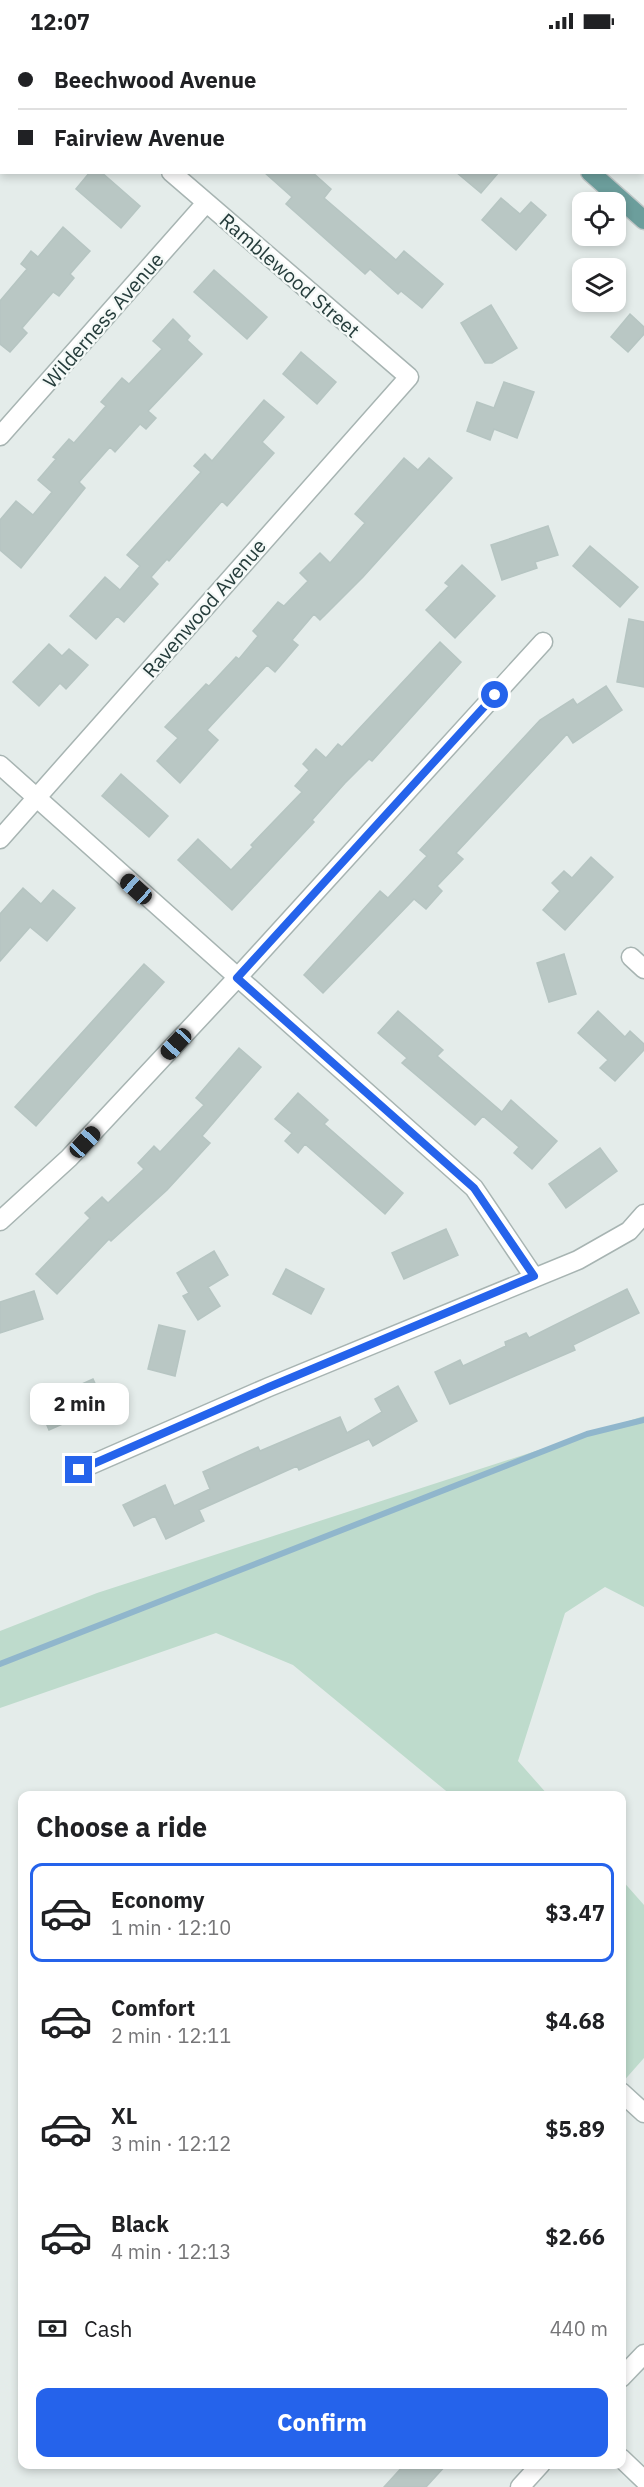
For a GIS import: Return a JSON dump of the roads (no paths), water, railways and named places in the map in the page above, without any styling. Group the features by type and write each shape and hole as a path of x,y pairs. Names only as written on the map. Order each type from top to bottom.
{"main road":[{"path":"592,174 644,220"}],"street":[{"name":"Ramblewood Street","path":"173,174 409,377"},
{"name":"Wilderness Avenue","path":"0,436 206,203"},
{"name":"Ravenwood Avenue","path":"0,839 409,377"},
{"path":"0,1221 69,1158 237,978 543,642"},
{"path":"0,765 474,1188 534,1276"},
{"path":"79,1470 269,1387 534,1276 578,1260 629,1231 644,1214"},
{"path":"626,2097 644,2113"},
{"path":"626,2373 644,2354"},
{"path":"626,2463 644,2480"},
{"path":"520,2487 536,2469"}],"waterway":[{"path":"0,1664 587,1434 644,1420"}]}
